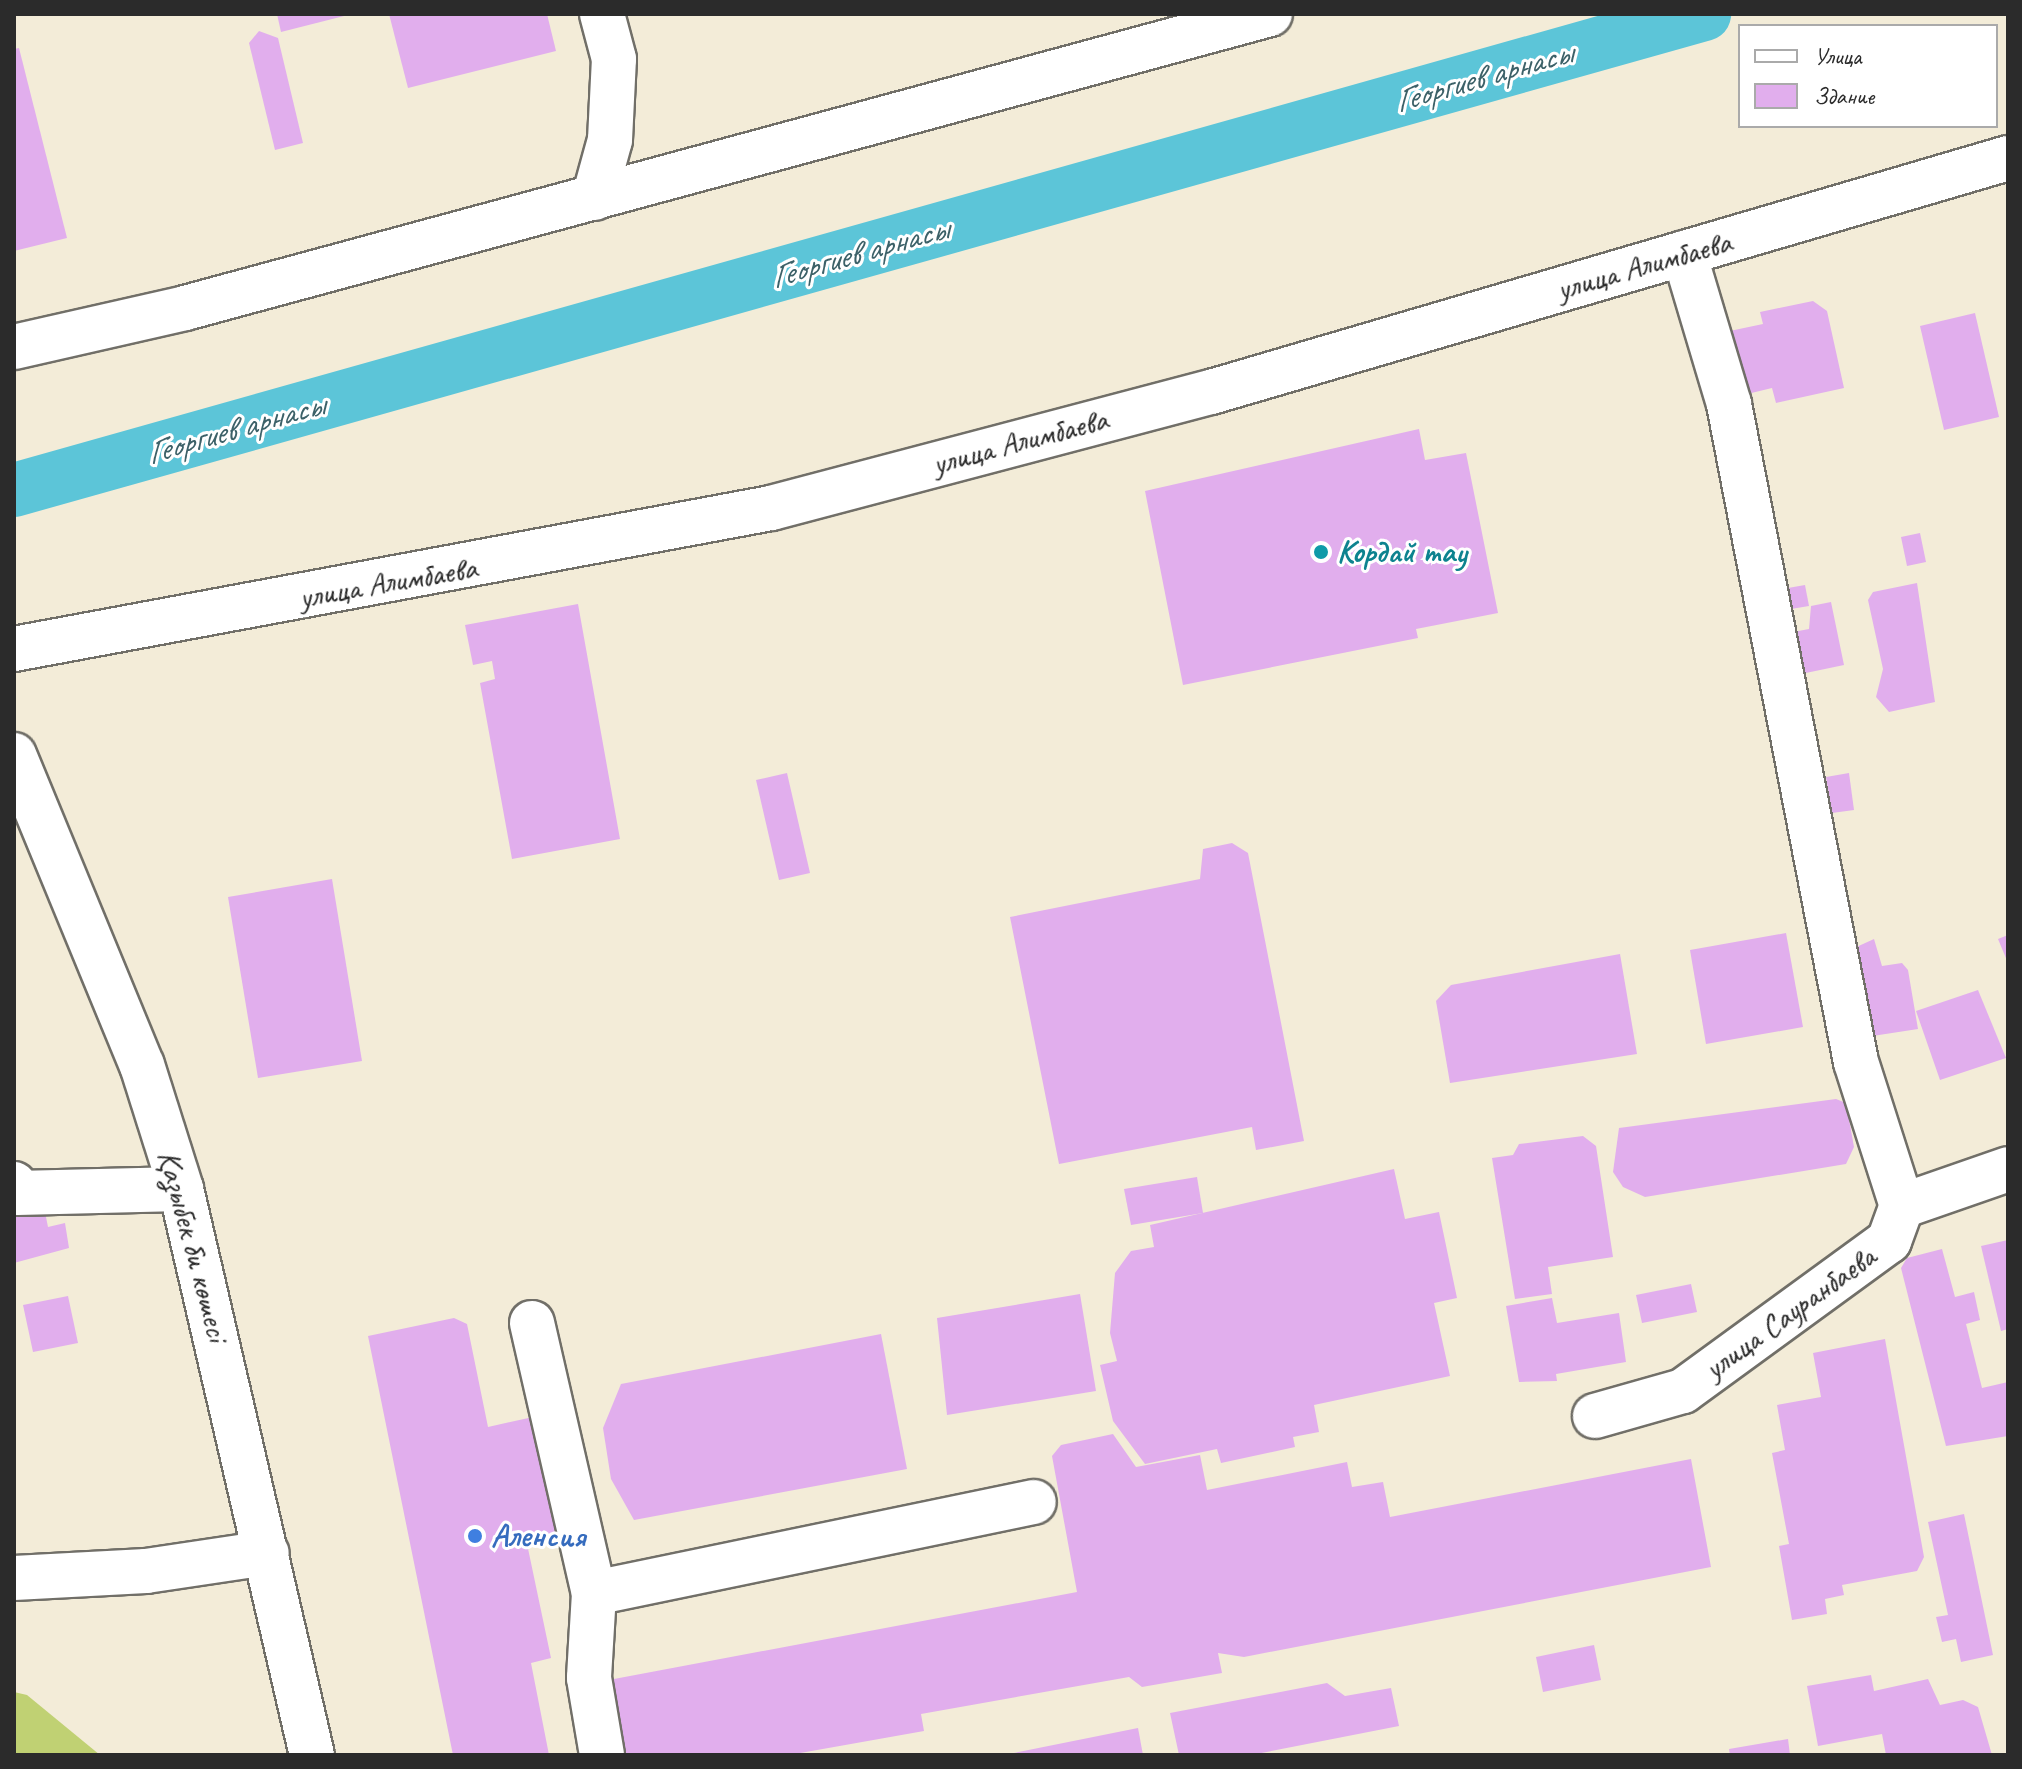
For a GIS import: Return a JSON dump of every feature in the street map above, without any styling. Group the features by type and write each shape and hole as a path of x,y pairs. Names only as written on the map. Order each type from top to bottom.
{"street":[{"path":"594,198 610,140 614,59 602,14"},
{"path":"14,347 594,198 1270,14"},
{"name":"улица Алимбаева","path":"14,649 771,508 1211,392 2008,158"},
{"path":"1684,253 1729,404 1856,1062 1902,1206 2008,1169"},
{"name":"Қазыбек би көшесі","path":"14,755 142,1065 181,1189 312,1755"},
{"path":"14,1184 17,1193 181,1189"},
{"name":"улица Сауранбаева","path":"1595,1416 1683,1391 1889,1241 1902,1206"},
{"path":"532,1323 594,1593 589,1678 602,1755"},
{"path":"594,1593 1034,1502"},
{"path":"14,1578 146,1571 267,1553"}],"green space":[{"path":"14,1692 27,1695 100,1755 14,1755"}],"building":[{"path":"277,14 348,14 348,15 281,32"},
{"path":"389,14 547,14 556,51 408,88"},
{"path":"259,31 278,38 303,143 275,150 249,43"},
{"path":"19,48 67,238 14,251 14,49"},
{"path":"1813,301 1827,311 1844,388 1776,403 1772,388 1739,396 1725,332 1763,324 1760,312"},
{"path":"1975,313 1999,417 1944,430 1920,326"},
{"name":"Кордай тау","path":"1419,429 1425,460 1466,453 1498,613 1416,629 1418,638 1183,685 1145,491"},
{"path":"1920,533 1926,562 1907,566 1901,537"},
{"path":"1917,583 1935,702 1889,712 1876,697 1883,669 1868,600 1873,592"},
{"path":"1805,585 1809,606 1791,609 1788,588"},
{"path":"1831,602 1844,665 1801,674 1793,632 1809,629 1811,606"},
{"path":"578,604 620,839 512,859 480,683 495,679 492,661 473,665 465,625"},
{"path":"787,773 810,873 779,880 756,780"},
{"path":"1849,773 1854,810 1832,813 1826,777"},
{"path":"1232,843 1248,853 1304,1141 1256,1150 1252,1127 1059,1164 1010,917 1200,879 1203,849"},
{"path":"332,879 362,1061 258,1078 228,897"},
{"path":"1786,933 1803,1027 1706,1044 1690,950"},
{"path":"2008,935 2008,963 1998,939"},
{"path":"1874,939 1882,966 1902,963 1908,970 1918,1029 1866,1037 1852,949"},
{"path":"1620,954 1637,1054 1450,1083 1436,1001 1451,985"},
{"path":"1978,990 2006,1058 1940,1080 1916,1011"},
{"path":"1836,1099 1846,1103 1854,1147 1846,1164 1645,1197 1623,1187 1613,1172 1619,1128"},
{"path":"1583,1136 1596,1146 1613,1257 1548,1267 1552,1294 1515,1299 1492,1158 1513,1155 1519,1144"},
{"path":"1394,1169 1405,1219 1439,1212 1457,1298 1434,1303 1450,1376 1314,1405 1319,1432 1293,1437 1295,1447 1221,1463 1217,1449 1145,1464 1113,1421 1100,1365 1117,1361 1110,1333 1115,1273 1131,1251 1154,1247 1150,1225"},
{"path":"1197,1177 1203,1213 1131,1225 1124,1189"},
{"path":"45,1212 48,1227 65,1223 69,1248 14,1263 14,1217"},
{"path":"2008,1240 2008,1329 2001,1331 1981,1246"},
{"path":"1942,1249 1955,1297 1974,1292 1980,1320 1966,1324 1982,1388 2008,1382 2008,1436 1946,1446 1901,1268 1907,1258"},
{"path":"1691,1284 1697,1312 1642,1323 1636,1295"},
{"path":"1080,1294 1096,1391 947,1415 937,1318"},
{"path":"68,1296 78,1343 33,1352 23,1305"},
{"path":"1552,1298 1557,1323 1619,1313 1626,1362 1556,1374 1557,1381 1519,1382 1506,1306"},
{"name":"Аленсия","path":"454,1318 467,1324 488,1427 533,1417 557,1532 526,1539 551,1658 531,1663 549,1755 453,1755 368,1336"},
{"path":"881,1334 907,1469 634,1520 611,1479 603,1428 621,1384"},
{"path":"1885,1339 1924,1557 1917,1571 1842,1585 1844,1595 1825,1599 1827,1614 1792,1620 1779,1546 1789,1544 1772,1453 1785,1450 1777,1405 1821,1397 1813,1353"},
{"path":"1113,1434 1136,1467 1200,1455 1207,1490 1347,1462 1352,1487 1383,1482 1390,1517 1691,1459 1711,1567 1244,1657 1218,1653 1222,1673 1142,1687 1129,1677 921,1714 924,1731 789,1755 618,1755 606,1742 614,1679 1077,1592 1052,1456 1061,1445"},
{"path":"1964,1514 1993,1655 1961,1662 1956,1639 1942,1642 1936,1617 1948,1615 1928,1522"},
{"path":"1594,1645 1601,1680 1543,1692 1536,1657"},
{"path":"1871,1675 1874,1691 1928,1679 1940,1705 1963,1700 1978,1707 1992,1755 1886,1755 1882,1734 1818,1746 1807,1686"},
{"path":"1327,1683 1345,1696 1391,1688 1399,1726 1251,1755 1179,1755 1170,1713"},
{"path":"1138,1728 1143,1755 1009,1755 1009,1754"},
{"path":"1788,1739 1790,1755 1730,1755 1729,1749"}],"waterway":[{"name":"Георгиев арнасы","path":"14,490 1704,14"}],"place":[{"name":"Кордай тау","path":"1321,552"},
{"name":"Аленсия","path":"475,1536"}]}
